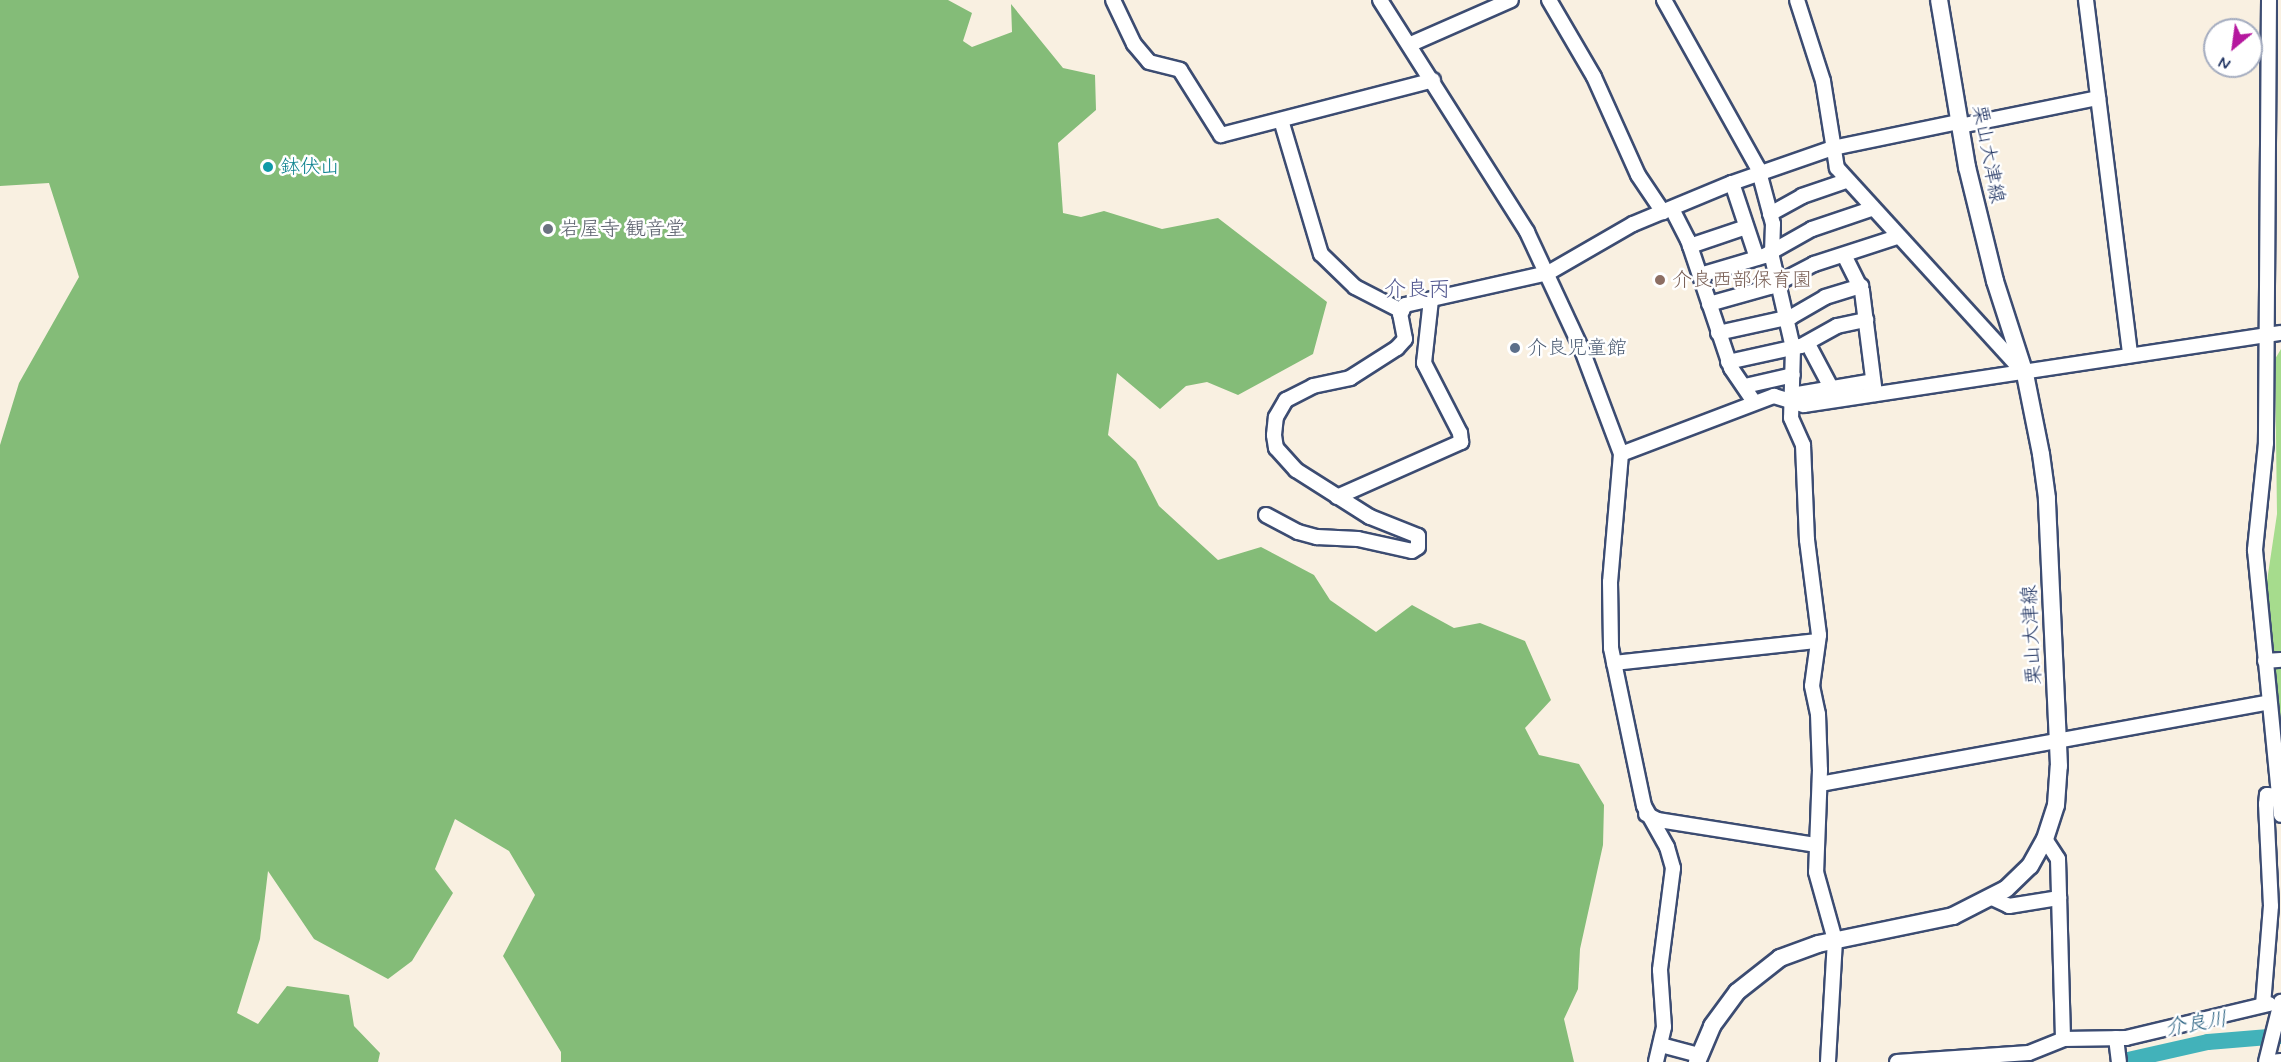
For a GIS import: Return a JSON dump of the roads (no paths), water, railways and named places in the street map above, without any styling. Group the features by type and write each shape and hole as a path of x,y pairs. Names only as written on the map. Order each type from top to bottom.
{"main road":[{"name":"栗山大津線","path":"1698,1058 1712,1026 1737,992 1760,970 1797,950 1834,940 1953,916 1992,898 2030,866 2045,839 2056,805 2058,741 2047,498 2025,374 1995,281 1960,124 1939,0"}],"street":[{"path":"1113,0 1134,44 1149,62 1180,70 1221,135 1433,80"},
{"path":"1380,0 1411,44 1548,273 1621,454 1610,582 1614,663 1646,814 1667,847 1673,867 1660,970 1661,1045 1656,1062"},
{"path":"1411,44 1511,0"},
{"path":"1549,0 1594,77 1638,175 1667,210 1690,246 1728,362 1754,402"},
{"path":"1664,0 1758,168 1770,214 1777,284 1793,348 1791,418 1803,445 1807,540 1818,641 1812,686 1818,714 1820,784 1816,872 1834,940 1828,1062"},
{"path":"1797,0 1823,81 1833,126 1833,159 1846,181 2025,374"},
{"path":"2086,0 2130,355"},
{"path":"2269,0 2266,443 2255,550 2281,815"},
{"path":"1266,515 1298,532 1317,537 1358,539 1412,551 1418,547 1419,536 1370,517 1337,497 1283,458 1274,435 1276,417 1286,400 1300,391 1350,378 1397,348 1405,339 1402,310 1405,305 1548,273 1564,261 1667,210 1732,183 1833,148 2098,98"},
{"path":"1281,120 1321,254 1355,287 1402,310"},
{"path":"1770,214 1802,196 1846,181"},
{"path":"1732,183 1757,258"},
{"path":"1700,275 1757,258 1812,229 1871,209"},
{"path":"1690,246 1746,227"},
{"path":"1709,304 1777,284 1814,264 1897,237"},
{"path":"1844,255 1860,286 1874,387"},
{"path":"1718,333 1785,318 1825,297 1860,286"},
{"path":"1337,497 1461,442 1460,434 1424,363 1431,300"},
{"path":"1728,362 1808,344 1837,326 1866,320"},
{"path":"1621,454 1774,396 1792,399 1804,405 1835,394 1874,387 2025,374 2130,355 2281,333"},
{"path":"1808,344 1835,394"},
{"path":"1745,386 1793,375"},
{"path":"1614,663 1818,641"},
{"path":"2265,661 2281,660"},
{"path":"1820,784 2269,702"},
{"path":"2271,1061 2277,1019 2262,973 2270,923 2267,795 2279,796"},
{"path":"1646,814 1658,820 1816,845"},
{"path":"2045,839 2058,859 2063,1039"},
{"path":"1992,898 2009,906 2059,898"},
{"path":"1897,1062 2029,1053 2063,1039 2116,1041 2271,1004"},
{"path":"2116,1041 2119,1062"},
{"path":"1661,1045 1698,1058"}],"waterway":[{"name":"介良川","path":"2119,1062 2208,1042 2281,1036"}],"place":[{"name":"鉢伏山","path":"268,167"},
{"name":"岩屋寺 観音堂","path":"548,229"},
{"name":"介良西部保育園","path":"1660,280"},
{"name":"介良児童館","path":"1515,348"}],"district":[{"name":"介良丙","path":"1417,291"}]}
